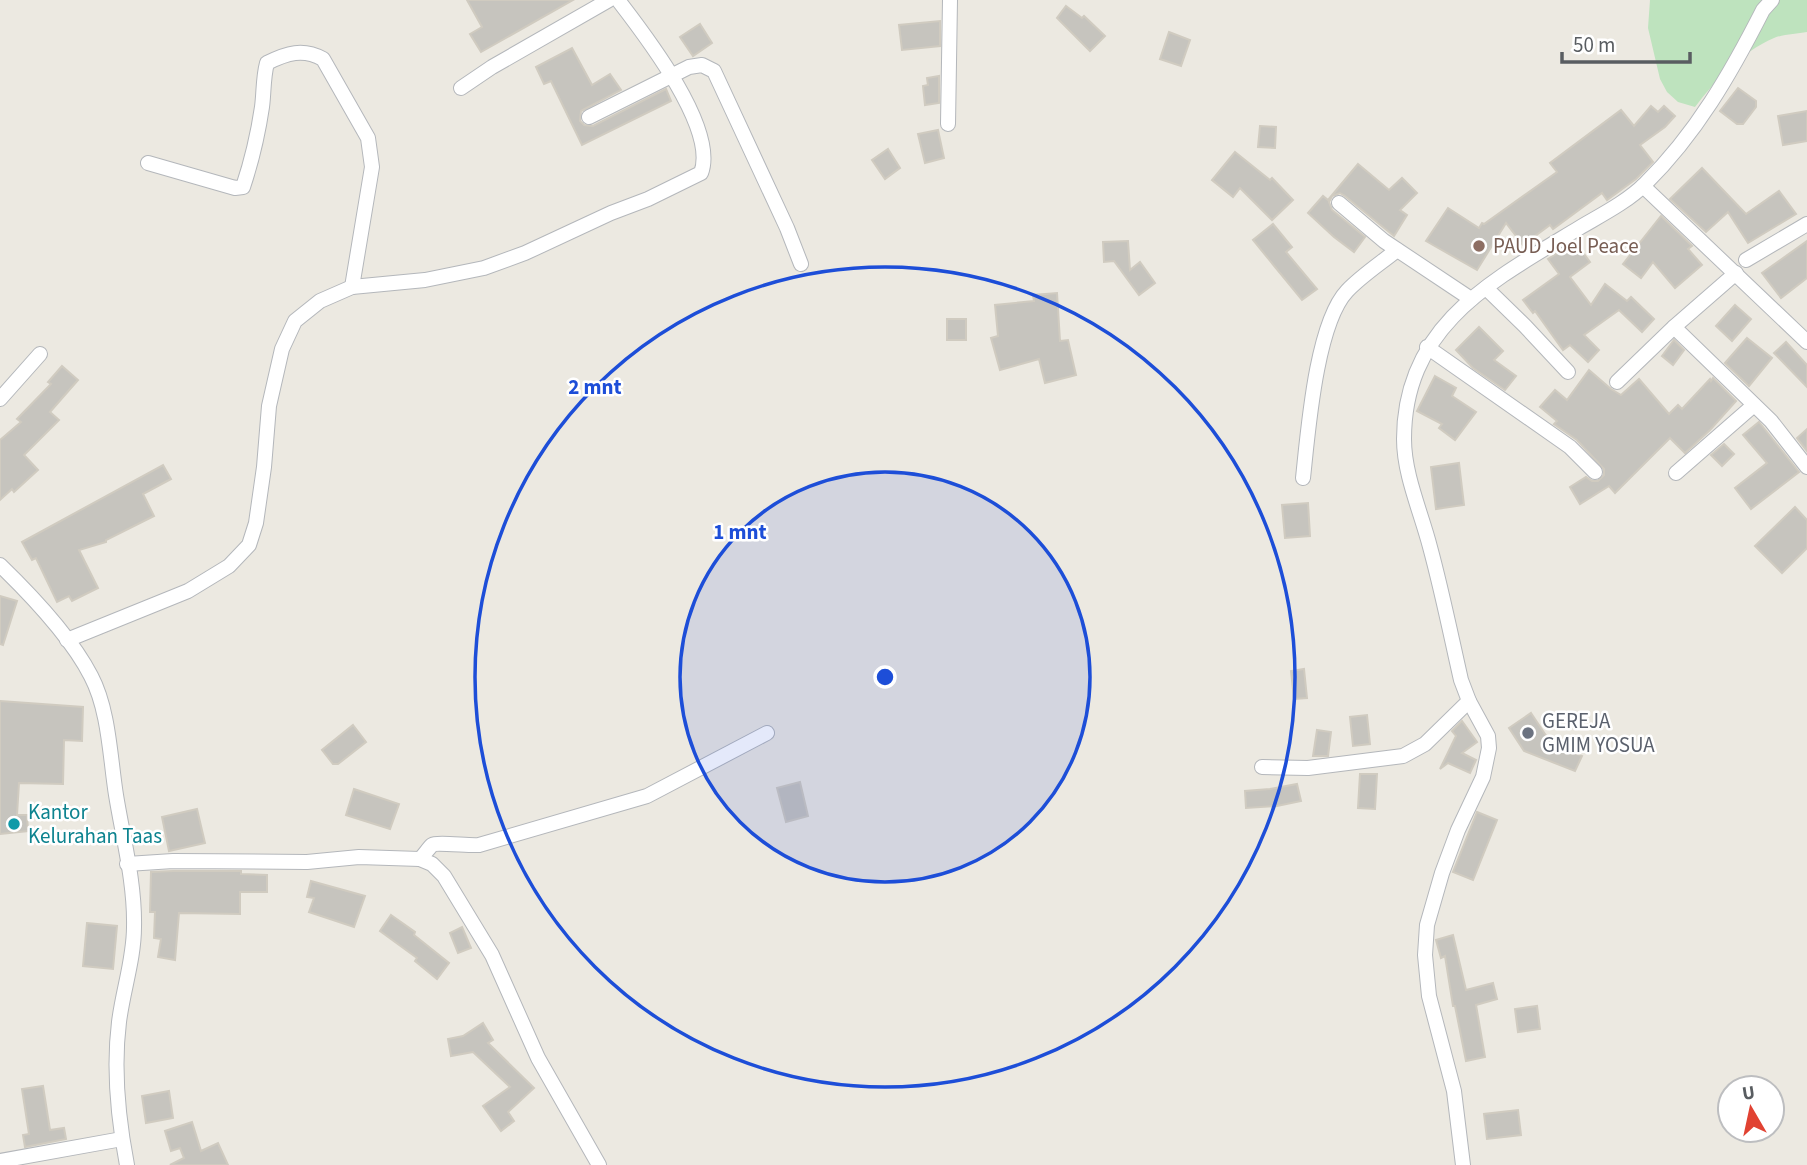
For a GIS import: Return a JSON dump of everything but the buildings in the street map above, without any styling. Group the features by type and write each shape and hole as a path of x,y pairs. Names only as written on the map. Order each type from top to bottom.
{"street":[{"path":"461,88 492,67 609,0"},
{"path":"67,640 188,591 229,566 249,545 256,523 263,478 269,406 282,349 295,321 320,301 352,287 425,280 484,268 525,253 701,173 706,161 696,120 652,43 618,0"},
{"path":"948,124 950,0"},
{"path":"1462,1165 1454,1091 1429,996 1425,955 1427,925 1442,873 1458,830 1483,778 1489,748 1488,736 1461,680 1446,608 1404,448 1412,380 1427,347 1440,329 1471,299 1530,257 1604,213 1643,186 1707,110 1763,10 1772,0"},
{"path":"148,163 235,188 243,187 255,148 267,63 283,55 302,52 312,53 323,59 368,138 372,167 352,287"},
{"path":"589,117 689,67 702,65 714,71 801,264"},
{"path":"1643,186 1807,342"},
{"path":"1339,203 1397,250 1471,299"},
{"path":"1746,260 1807,224"},
{"path":"1303,478 1310,411 1322,347 1337,306 1346,291 1397,250"},
{"path":"1617,382 1736,273"},
{"path":"1486,288 1568,372"},
{"path":"1674,327 1771,421 1807,467"},
{"path":"1427,347 1570,447 1595,472"},
{"path":"0,399 40,354"},
{"path":"1676,473 1754,404"},
{"path":"0,565 26,590 79,655 100,696 127,864 134,927 131,961 119,1021 117,1055 117,1089 127,1165"},
{"path":"1262,767 1308,768 1402,756 1425,744 1469,701"},
{"path":"420,859 434,844 440,842 460,846 480,845 647,796 767,733"},
{"path":"127,864 307,862 359,858 420,859 432,864 444,876 492,955 538,1058 599,1165"},
{"path":"0,1161 122,1139"}],"green space":[{"path":"1650,0 1807,0 1807,32 1778,37 1751,51 1721,77 1695,107 1678,102 1667,92 1660,79 1648,28"}],"place":[{"name":"PAUD Joel Peace","path":"1479,246"},
{"name":"GEREJA GMIM YOSUA","path":"1528,733"},
{"name":"Kantor Kelurahan Taas","path":"14,824"}]}
